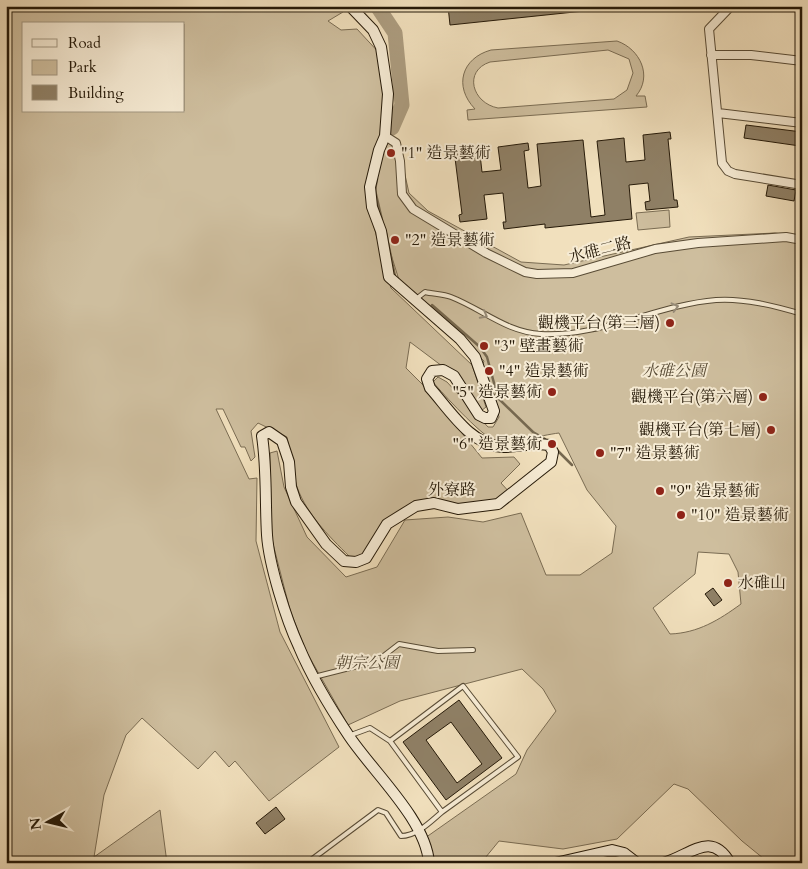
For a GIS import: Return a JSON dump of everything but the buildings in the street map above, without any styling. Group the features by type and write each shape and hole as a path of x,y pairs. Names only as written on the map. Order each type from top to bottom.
{"street":[{"name":"外寮路","path":"350,6 373,30 381,47 388,94 385,136 379,150 370,187 372,207 381,231 389,277 460,339 475,357 494,411 490,418 479,415 454,376 448,372 432,371 427,378 430,388 472,434 484,443 504,447 540,443 549,445 553,452 551,462 498,504 458,509 434,503 416,506 387,524 366,558 356,562 344,560 326,544 296,502 291,488 289,462 282,441 269,432 262,436 267,466 267,536 280,595 298,648 349,737 420,830 429,863"},
{"path":"731,6 709,29 722,163 728,171 734,174 802,184"},
{"path":"711,55 751,55 802,61"},
{"path":"718,113 802,123"},
{"name":"水碓二路","path":"385,136 396,143 400,161 402,194 413,209 486,253 524,272 537,274 572,273 604,266 655,249 698,243 786,237 802,240"},
{"path":"663,863 674,860 702,846 714,846 724,851 730,863"},
{"path":"555,863 612,850 624,853 637,863"}],"lane":[{"path":"415,300 419,294 425,292 450,296 504,325 541,334 593,330 684,305 717,300 747,302 802,314"},
{"path":"314,677 377,661 399,644 438,651 472,650"},
{"path":"307,863 378,810 386,813 401,836 408,836 420,830 518,756 463,686 390,740"},
{"path":"349,737 370,728 390,740 442,812"}],"green space":[{"path":"6,6 335,6 343,12 328,21 341,30 357,29 382,56 391,110 383,142 397,139 409,193 428,211 521,262 564,265 689,237 775,233 802,237 802,863 769,863 742,841 688,789 674,784 617,839 563,849 499,841 481,863 430,863 425,838 516,774 527,750 556,711 543,689 522,669 400,701 348,725 306,651 290,610 271,536 270,453 277,451 284,487 307,537 346,577 377,567 405,520 448,517 483,522 521,513 546,575 580,575 612,553 616,526 587,490 559,433 506,441 492,439 471,422 433,382 438,377 447,382 488,427 493,427 499,417 483,364 484,361 430,313 399,280 375,203 378,157 372,177 374,227 391,288 472,365 486,407 481,411 442,366 410,342 406,368 423,385 482,458 514,457 520,464 501,483 511,494 498,504 474,506 426,501 394,516 372,555 354,561 321,527 307,508 297,487 287,437 258,423 251,431 255,457 251,461 245,447 241,447 223,409 216,409 249,479 257,478 256,541 280,632 339,747 269,801 235,761 229,767 215,751 198,769 142,718 126,735 104,795 94,857 160,810 167,863 6,863","holes":["698,552 729,554 738,572 741,604 708,625 690,631 670,634 653,608 695,574"]},
{"path":"617,41 632,50 638,57 644,72 641,88 636,96 645,96 647,107 468,120 467,110 475,109 464,91 464,74 467,66 473,59 491,50","holes":["608,50 629,59 633,73 627,90 614,99 498,108 482,100 474,86 476,72 490,62"]},
{"path":"669,210 670,227 638,230 636,213"}],"waterway":[{"path":"377,6 395,33 402,105 392,128"},
{"path":"377,179 375,190 382,220"},
{"path":"386,233 395,276"},
{"path":"432,305 480,347 487,357 498,398 533,432 545,439"},
{"path":"556,449 572,465"}],"place":[{"name":"\"1\" 造景藝術","path":"391,153"},
{"name":"\"2\" 造景藝術","path":"395,240"},
{"name":"觀機平台(第三層)","path":"670,323"},
{"name":"\"3\" 壁畫藝術","path":"484,346"},
{"name":"\"4\" 造景藝術","path":"489,371"},
{"name":"\"5\" 造景藝術","path":"552,392"},
{"name":"觀機平台(第六層)","path":"763,397"},
{"name":"觀機平台(第七層)","path":"771,430"},
{"name":"\"6\" 造景藝術","path":"552,444"},
{"name":"\"7\" 造景藝術","path":"600,453"},
{"name":"\"9\" 造景藝術","path":"660,491"},
{"name":"\"10\" 造景藝術","path":"681,515"},
{"name":"水碓山","path":"728,583"}],"park label":[{"name":"水碓公園","path":"674,371"},
{"name":"朝宗公園","path":"367,663"}]}
